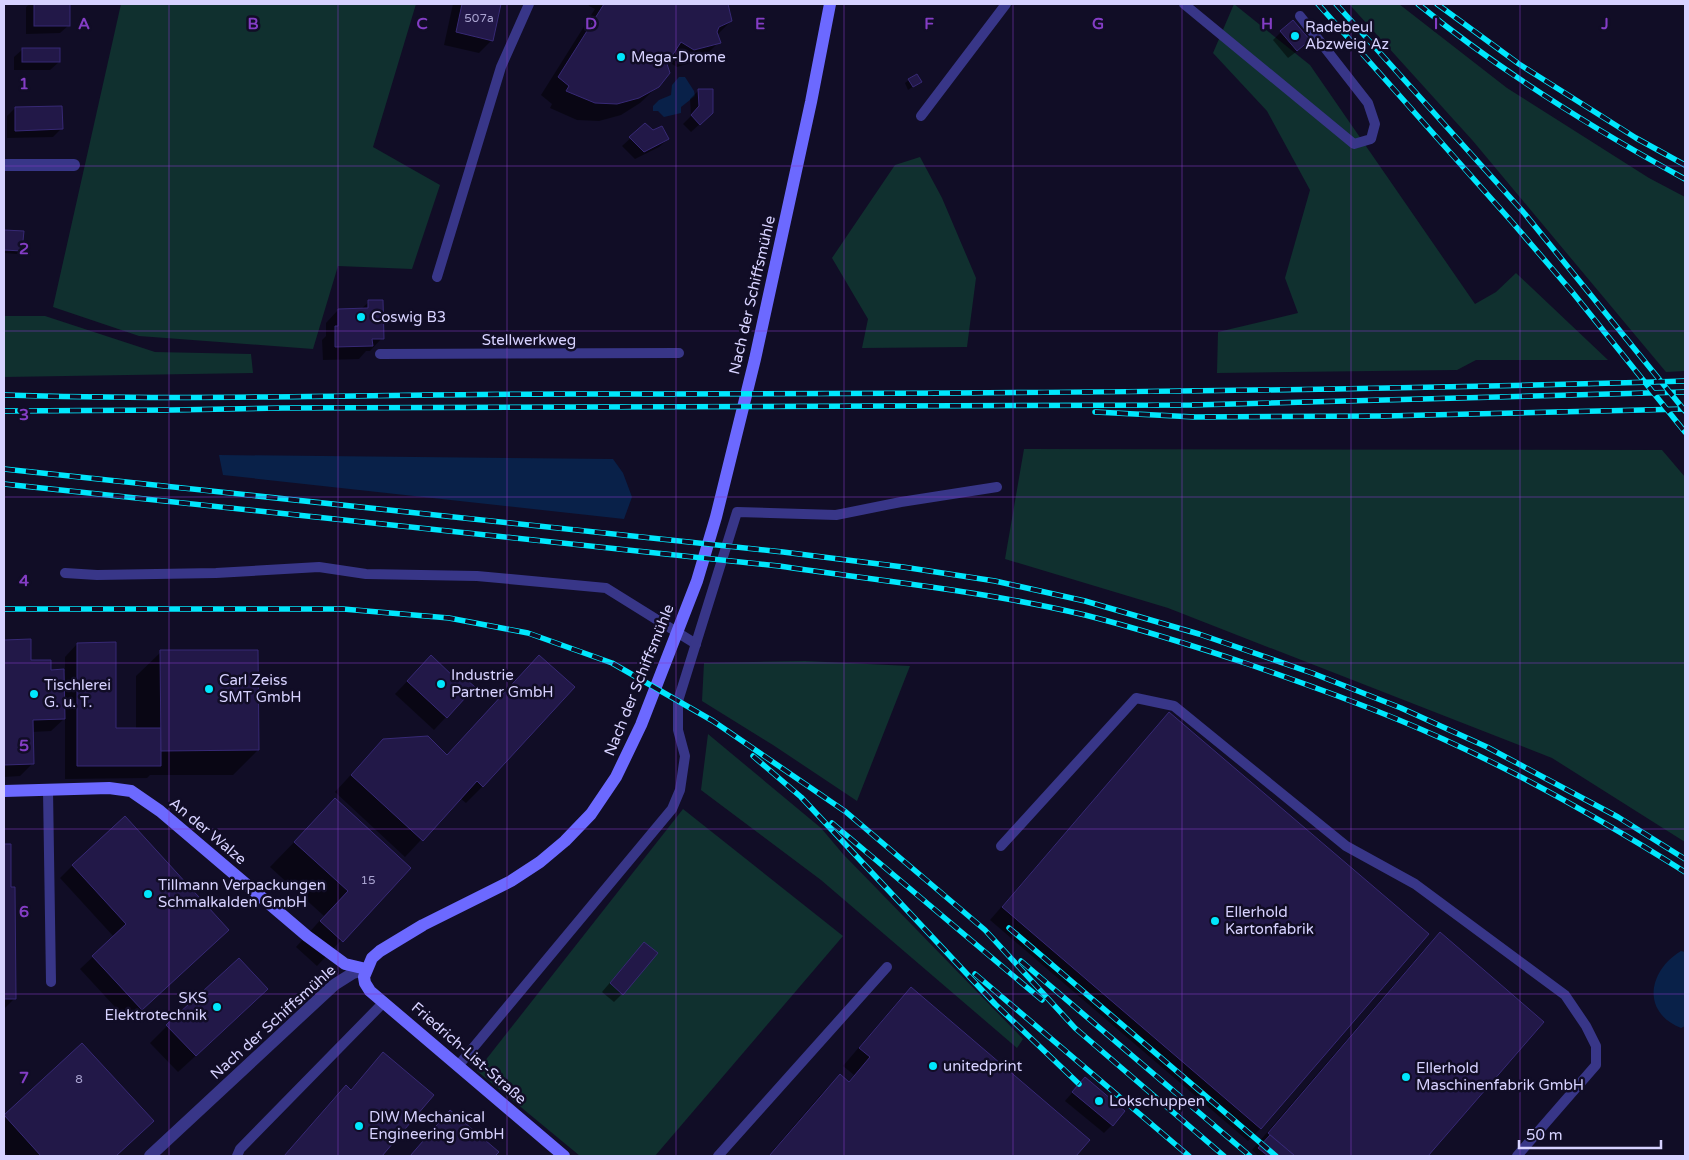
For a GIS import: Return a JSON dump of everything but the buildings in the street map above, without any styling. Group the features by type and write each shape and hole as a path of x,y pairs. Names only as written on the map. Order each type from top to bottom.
{"street":[{"name":"Nach der Schiffsmühle","path":"150,1156 334,985 353,973 366,969 372,958 380,951 423,925 511,881 540,862 565,841 591,814 616,777 641,725 697,580 716,517 755,359 811,102 830,4"},
{"path":"4,165 74,165"},
{"name":"An der Walze","path":"4,791 109,788 131,791 160,811 307,936 345,964 366,969"},
{"name":"Friedrich-List-Straße","path":"366,969 365,983 370,991 564,1156"}],"lane":[{"path":"437,277 501,67 529,4"},
{"path":"921,116 1006,4"},
{"path":"1184,4 1354,144 1371,140 1376,124 1368,103 1300,16"},
{"name":"Stellwerkweg","path":"380,354 679,353"},
{"path":"458,1066 672,809 680,790 685,756 678,730 678,701 738,512 836,515 901,502 997,487"},
{"path":"65,573 106,575 216,573 319,567 366,574 477,576 606,588 696,644"},
{"path":"1000,846 1136,698 1174,706 1346,846 1415,884 1565,995 1586,1026 1596,1046 1596,1065 1517,1156"},
{"path":"48,790 50,982"},
{"path":"718,1156 887,967"},
{"path":"237,1156 240,1149 384,1002"}],"green space":[{"path":"121,4 416,4 373,147 440,185 412,269 338,266 313,349 139,336 53,307"},
{"path":"1234,4 1310,65 1475,304 1496,292 1516,273 1608,360 1476,360 1457,370 1217,373 1218,332 1298,313 1285,278 1310,190 1267,111 1213,53"},
{"path":"1349,4 1399,4 1507,88 1649,178 1685,197 1685,371 1666,372 1473,141"},
{"path":"920,157 942,198 976,278 967,347 862,348 868,319 832,258 895,165"},
{"path":"4,316 45,316 155,352 251,354 253,373 4,377"},
{"path":"1024,449 1662,450 1685,477 1685,842 1552,758 1168,608 1005,559"},
{"path":"805,661 910,666 857,801 773,745 702,701 704,663"},
{"path":"708,734 821,828 843,854 1023,1039 1017,1048 821,880 701,790"},
{"path":"683,809 843,936 655,1156 580,1156 477,1071"}],"water":[{"path":"679,77 685,77 695,96 681,107 681,113 664,117 658,111 653,111 653,106 659,100 671,95 672,85"},
{"path":"219,455 613,459 623,473 632,497 624,519 223,475"},
{"path":"1681,951 1685,952 1685,1026 1681,1028 1668,1021 1659,1012 1655,1002 1654,991 1661,969"}],"railway":[{"path":"1318,4 1573,293 1685,432"},
{"path":"1336,4 1525,214 1685,411"},
{"path":"1418,4 1449,29 1547,98 1685,179"},
{"path":"1437,4 1519,64 1636,138 1685,165"},
{"path":"4,395 216,397 499,394 988,393 1407,388 1685,381"},
{"path":"4,411 282,408 1192,405 1685,392"},
{"path":"1095,412 1195,417 1385,416 1685,409"},
{"path":"4,469 783,552 995,581 1085,601 1199,634 1312,673 1401,708 1487,747 1618,817 1685,859"},
{"path":"4,484 779,566 1009,599 1085,615 1167,638 1248,664 1346,699 1419,728 1536,785 1596,818 1685,872"},
{"path":"4,609 343,609 449,618 528,633 612,663 713,721 846,812 985,930 1075,1028 1224,1156"},
{"path":"753,756 801,797 995,1004 1079,1084"},
{"path":"832,823 1042,1000"},
{"path":"1009,928 1276,1156"},
{"path":"1021,961 1250,1156"},
{"path":"975,974 1189,1156"}],"place":[{"name":"Radebeul Abzweig Az","path":"1295,36"},
{"name":"Mega-Drome","path":"621,57"},
{"name":"Coswig B3","path":"361,317"},
{"name":"Industrie Partner GmbH","path":"441,684"},
{"name":"Carl Zeiss SMT GmbH","path":"209,689"},
{"name":"Tischlerei G. u. T.","path":"34,694"},
{"name":"Tillmann Verpackungen Schmalkalden GmbH","path":"148,894"},
{"name":"Ellerhold Kartonfabrik","path":"1215,921"},
{"name":"SKS Elektrotechnik","path":"217,1007"},
{"name":"unitedprint","path":"933,1066"},
{"name":"Ellerhold Maschinenfabrik GmbH","path":"1406,1077"},
{"name":"Lokschuppen","path":"1099,1101"},
{"name":"DIW Mechanical Engineering GmbH","path":"359,1126"}]}
